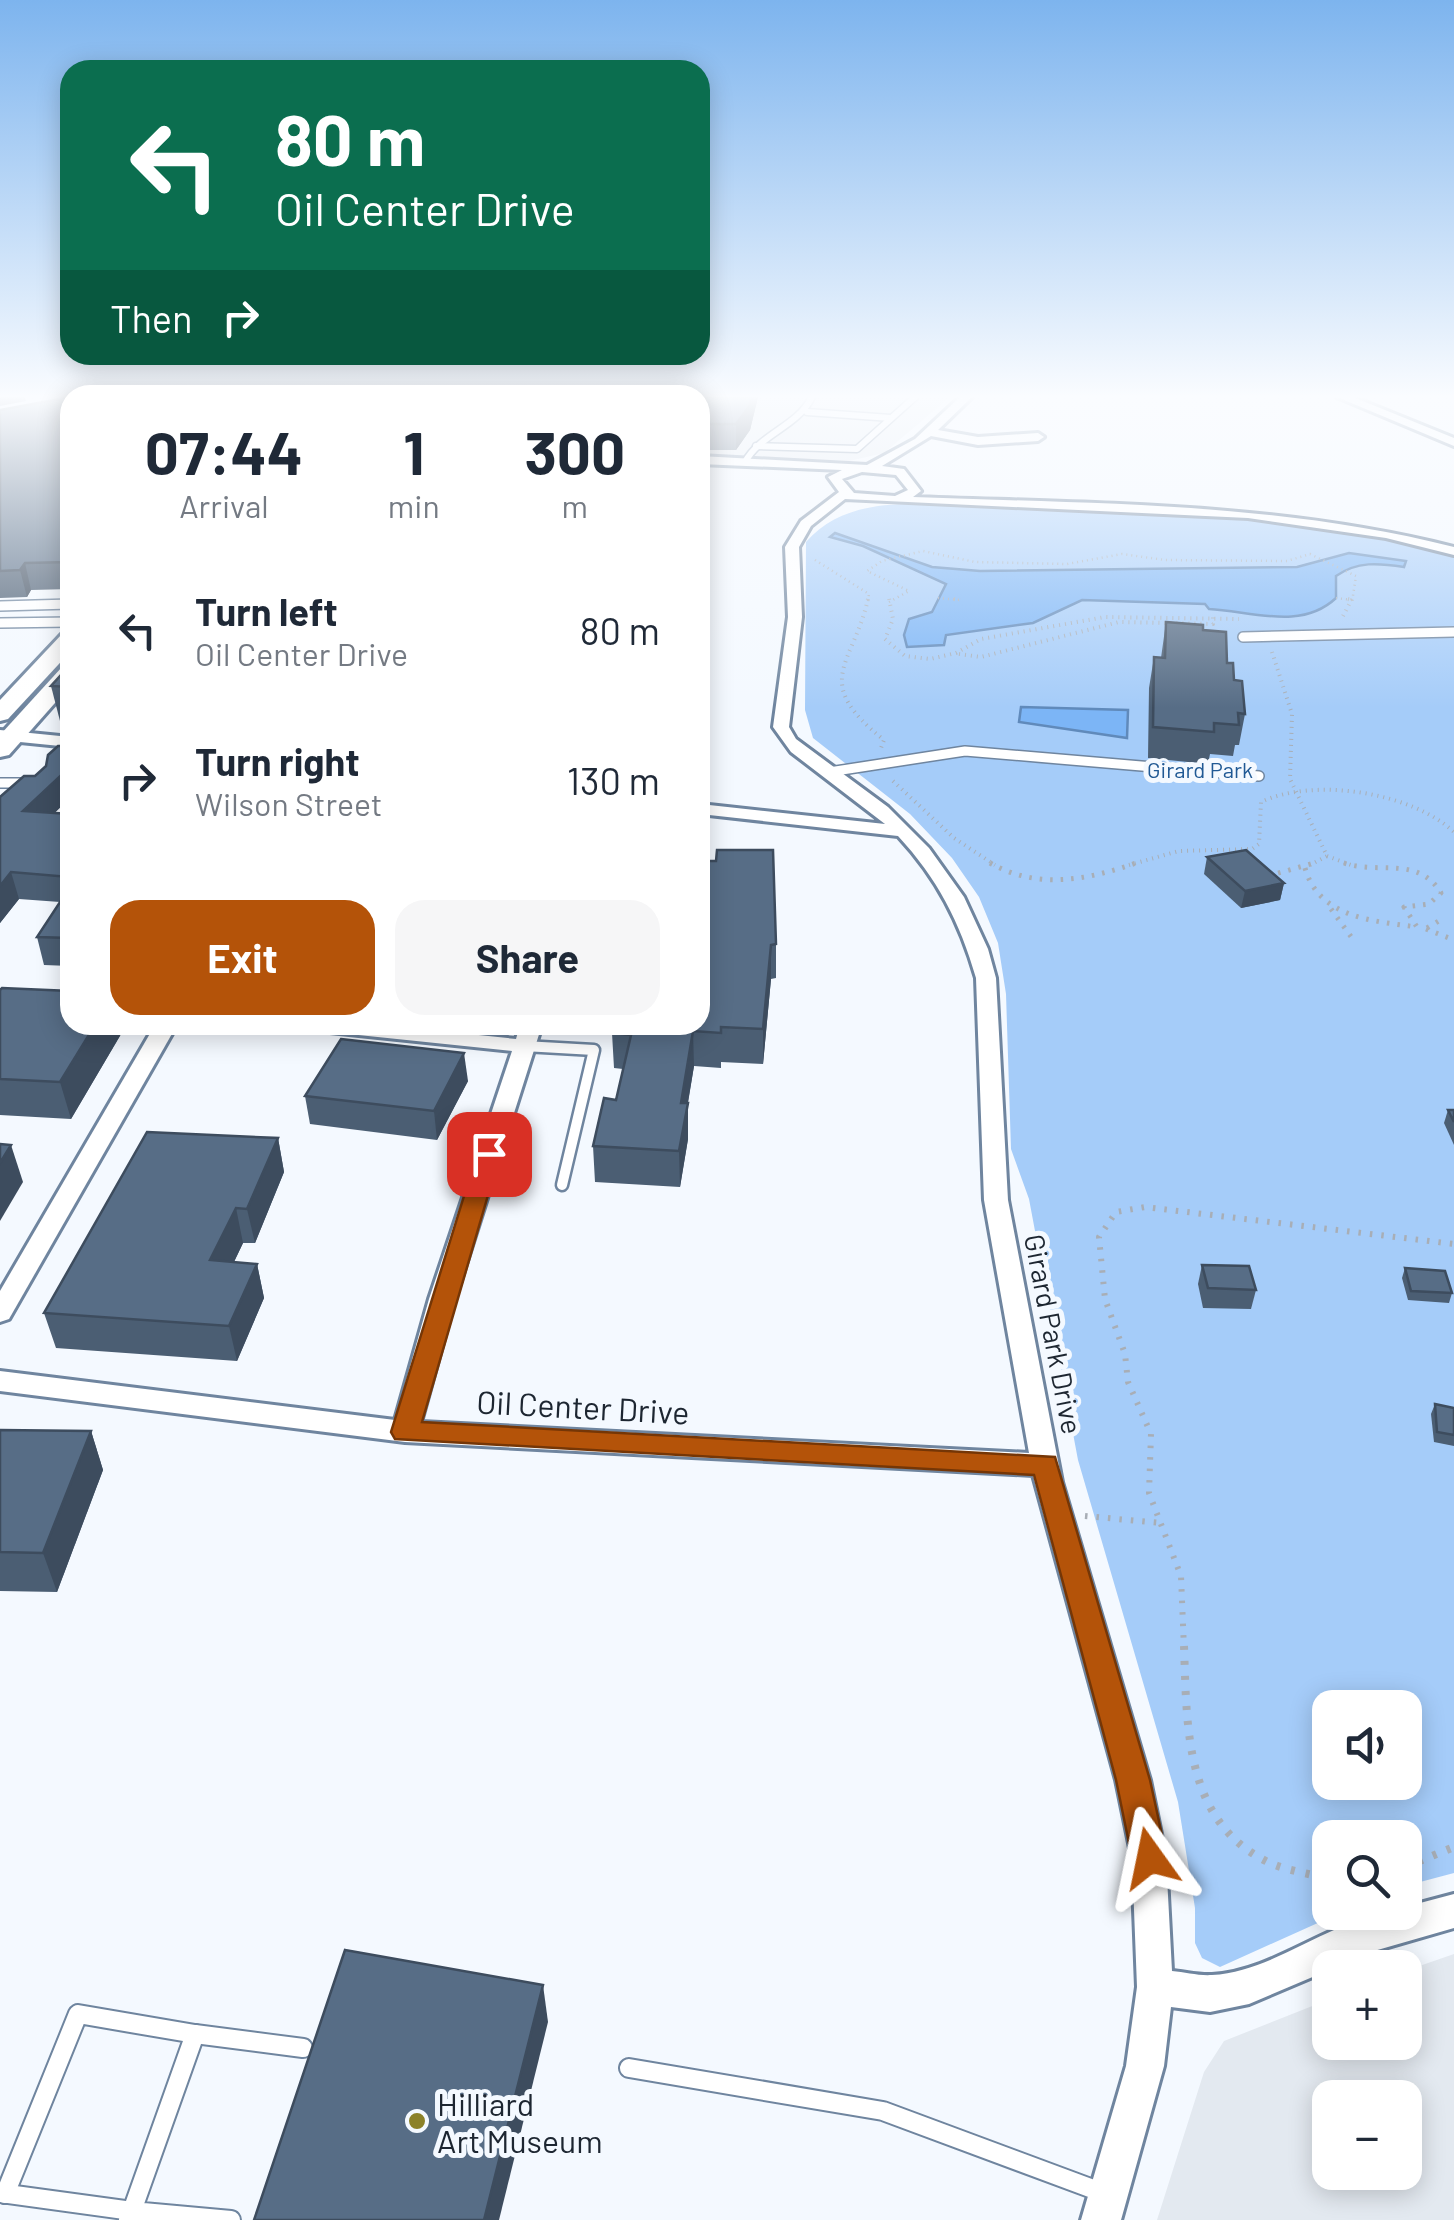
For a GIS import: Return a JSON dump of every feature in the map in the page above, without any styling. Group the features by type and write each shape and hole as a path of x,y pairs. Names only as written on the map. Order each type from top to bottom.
{"street":[{"path":"806,528 836,501"},
{"path":"806,528 868,501 880,501"},
{"path":"924,501 1270,518 1383,534 1454,551"},
{"path":"979,501 986,502"},
{"name":"Girard Park Drive","path":"806,528 791,551 796,618 781,727 789,742 903,831 942,872 963,907 986,978 996,1200 1045,1465 1133,1780 1150,1858 1155,1987 1145,2066 1104,2207"},
{"path":"3,734 60,653"},
{"path":"3,734 60,681"},
{"path":"3,734 60,741"},
{"path":"710,810 903,831"},
{"path":"0,1312 160,1035"},
{"path":"405,1432 442,1299 527,1035"},
{"name":"Oil Center Drive","path":"0,1381 405,1432 1045,1465"},
{"path":"1155,1987 1210,1994 1249,1986 1372,1934 1454,1911"}],"lane":[{"path":"0,606 60,604"},
{"path":"0,623 60,622"},
{"path":"1243,638 1454,632"},
{"path":"829,772 964,752 1259,776"},
{"path":"0,785 43,790"},
{"path":"527,1035 594,1050 562,1184"},
{"path":"231,2220 130,2215 3,2193 78,2014 303,2048"},
{"path":"130,2215 195,2034"},
{"path":"629,2068 884,2111 1104,2207"}],"path":[{"path":"1213,617 1214,624 1118,622 981,657 956,654 918,659 888,646 886,633 893,620 888,600 909,590 867,572 900,555 934,552 975,562 1028,564 1068,564 1136,554 1165,560 1287,560 1304,553 1350,569 1357,581 1350,610 1340,618"},
{"path":"938,598 960,600"},
{"path":"1336,598 1352,600"},
{"path":"956,654 981,639 1105,617 1249,619 1266,636 1292,714 1290,779 1302,795 1327,856"},
{"path":"1255,878 1305,868 1327,856 1361,868 1406,867 1435,881 1440,893 1435,901 1404,907 1417,926"},
{"path":"1305,868 1312,891 1352,938"},
{"path":"1330,908 1417,926 1454,940"},
{"path":"1426,929 1442,919"},
{"path":"1312,1875 1272,1864 1240,1845 1214,1813 1188,1752 1181,1576 1147,1479 1152,1434 1128,1382 1125,1354 1105,1300 1100,1237 1107,1219 1116,1212 1145,1207 1454,1244"},
{"path":"1058,1515 1161,1523"},
{"path":"1422,1860 1454,1847"}],"shaded area":[{"path":"835,533 932,567 980,571 1297,567 1349,553 1406,561 1404,567 1368,564 1344,571 1336,576 1336,598 1322,608 1292,617 1209,609 1205,604 1082,600 1033,623 946,635 944,645 907,647 904,635 909,619 932,612 946,584 863,546 830,537"},
{"path":"1021,707 1128,710 1127,738 1019,722"},
{"path":"1454,1954 1454,2220 1157,2220 1204,2072 1224,2041 1312,2006 1312,2060 1422,2060 1422,1965"}],"green space":[{"name":"Girard Park","path":"911,504 1184,515 1320,529 1454,554 1454,1873 1422,1881 1422,1820 1312,1820 1312,1926 1220,1967 1202,1958 1195,1943 1195,1908 1178,1802 1078,1460 1029,1199 1011,1149 1006,994 998,943 979,897 952,858 910,814 813,738 805,710 806,542 828,523 868,508"}],"building":[{"path":"0,501 60,501 60,562 25,563 20,570 0,571"},
{"path":"1166,622 1203,625 1203,630 1226,632 1227,663 1233,663 1234,680 1242,681 1245,714 1238,713 1239,725 1214,723 1214,732 1153,727 1154,657 1165,658"},
{"path":"60,746 60,776 23,811 60,813 60,876 11,872 0,886 0,797 24,776 35,776 46,766 48,755"},
{"path":"717,850 773,850 776,944 771,945 763,1029 721,1027 721,1033 710,1032 710,861 716,861"},
{"path":"1246,850 1284,883 1245,891 1207,857"},
{"path":"60,902 60,938 37,937"},
{"path":"0,990 60,991 60,1035 89,1035 60,1082 0,1079"},
{"path":"631,1035 692,1035 681,1103 688,1103 679,1151 593,1146 604,1098 616,1100"},
{"path":"341,1039 464,1053 434,1111 305,1096"},
{"path":"147,1132 278,1138 247,1209 236,1208 210,1260 257,1264 229,1326 44,1313"},
{"path":"0,1144 11,1145 0,1163"},
{"path":"1202,1265 1249,1266 1256,1290 1208,1288"},
{"path":"1405,1268 1445,1271 1452,1293 1411,1291"},
{"path":"1435,1404 1454,1408 1454,1435 1437,1432"},
{"path":"0,1430 91,1431 43,1553 0,1552"},
{"name":"Hilliard Art Museum","path":"345,1950 543,1985 484,2220 254,2220"}],"place":[{"name":"Hilliard Art Museum","path":"417,2121"}],"route":[{"path":"489,1154 442,1299 405,1432 1045,1465 1133,1780 1150,1858"}]}
